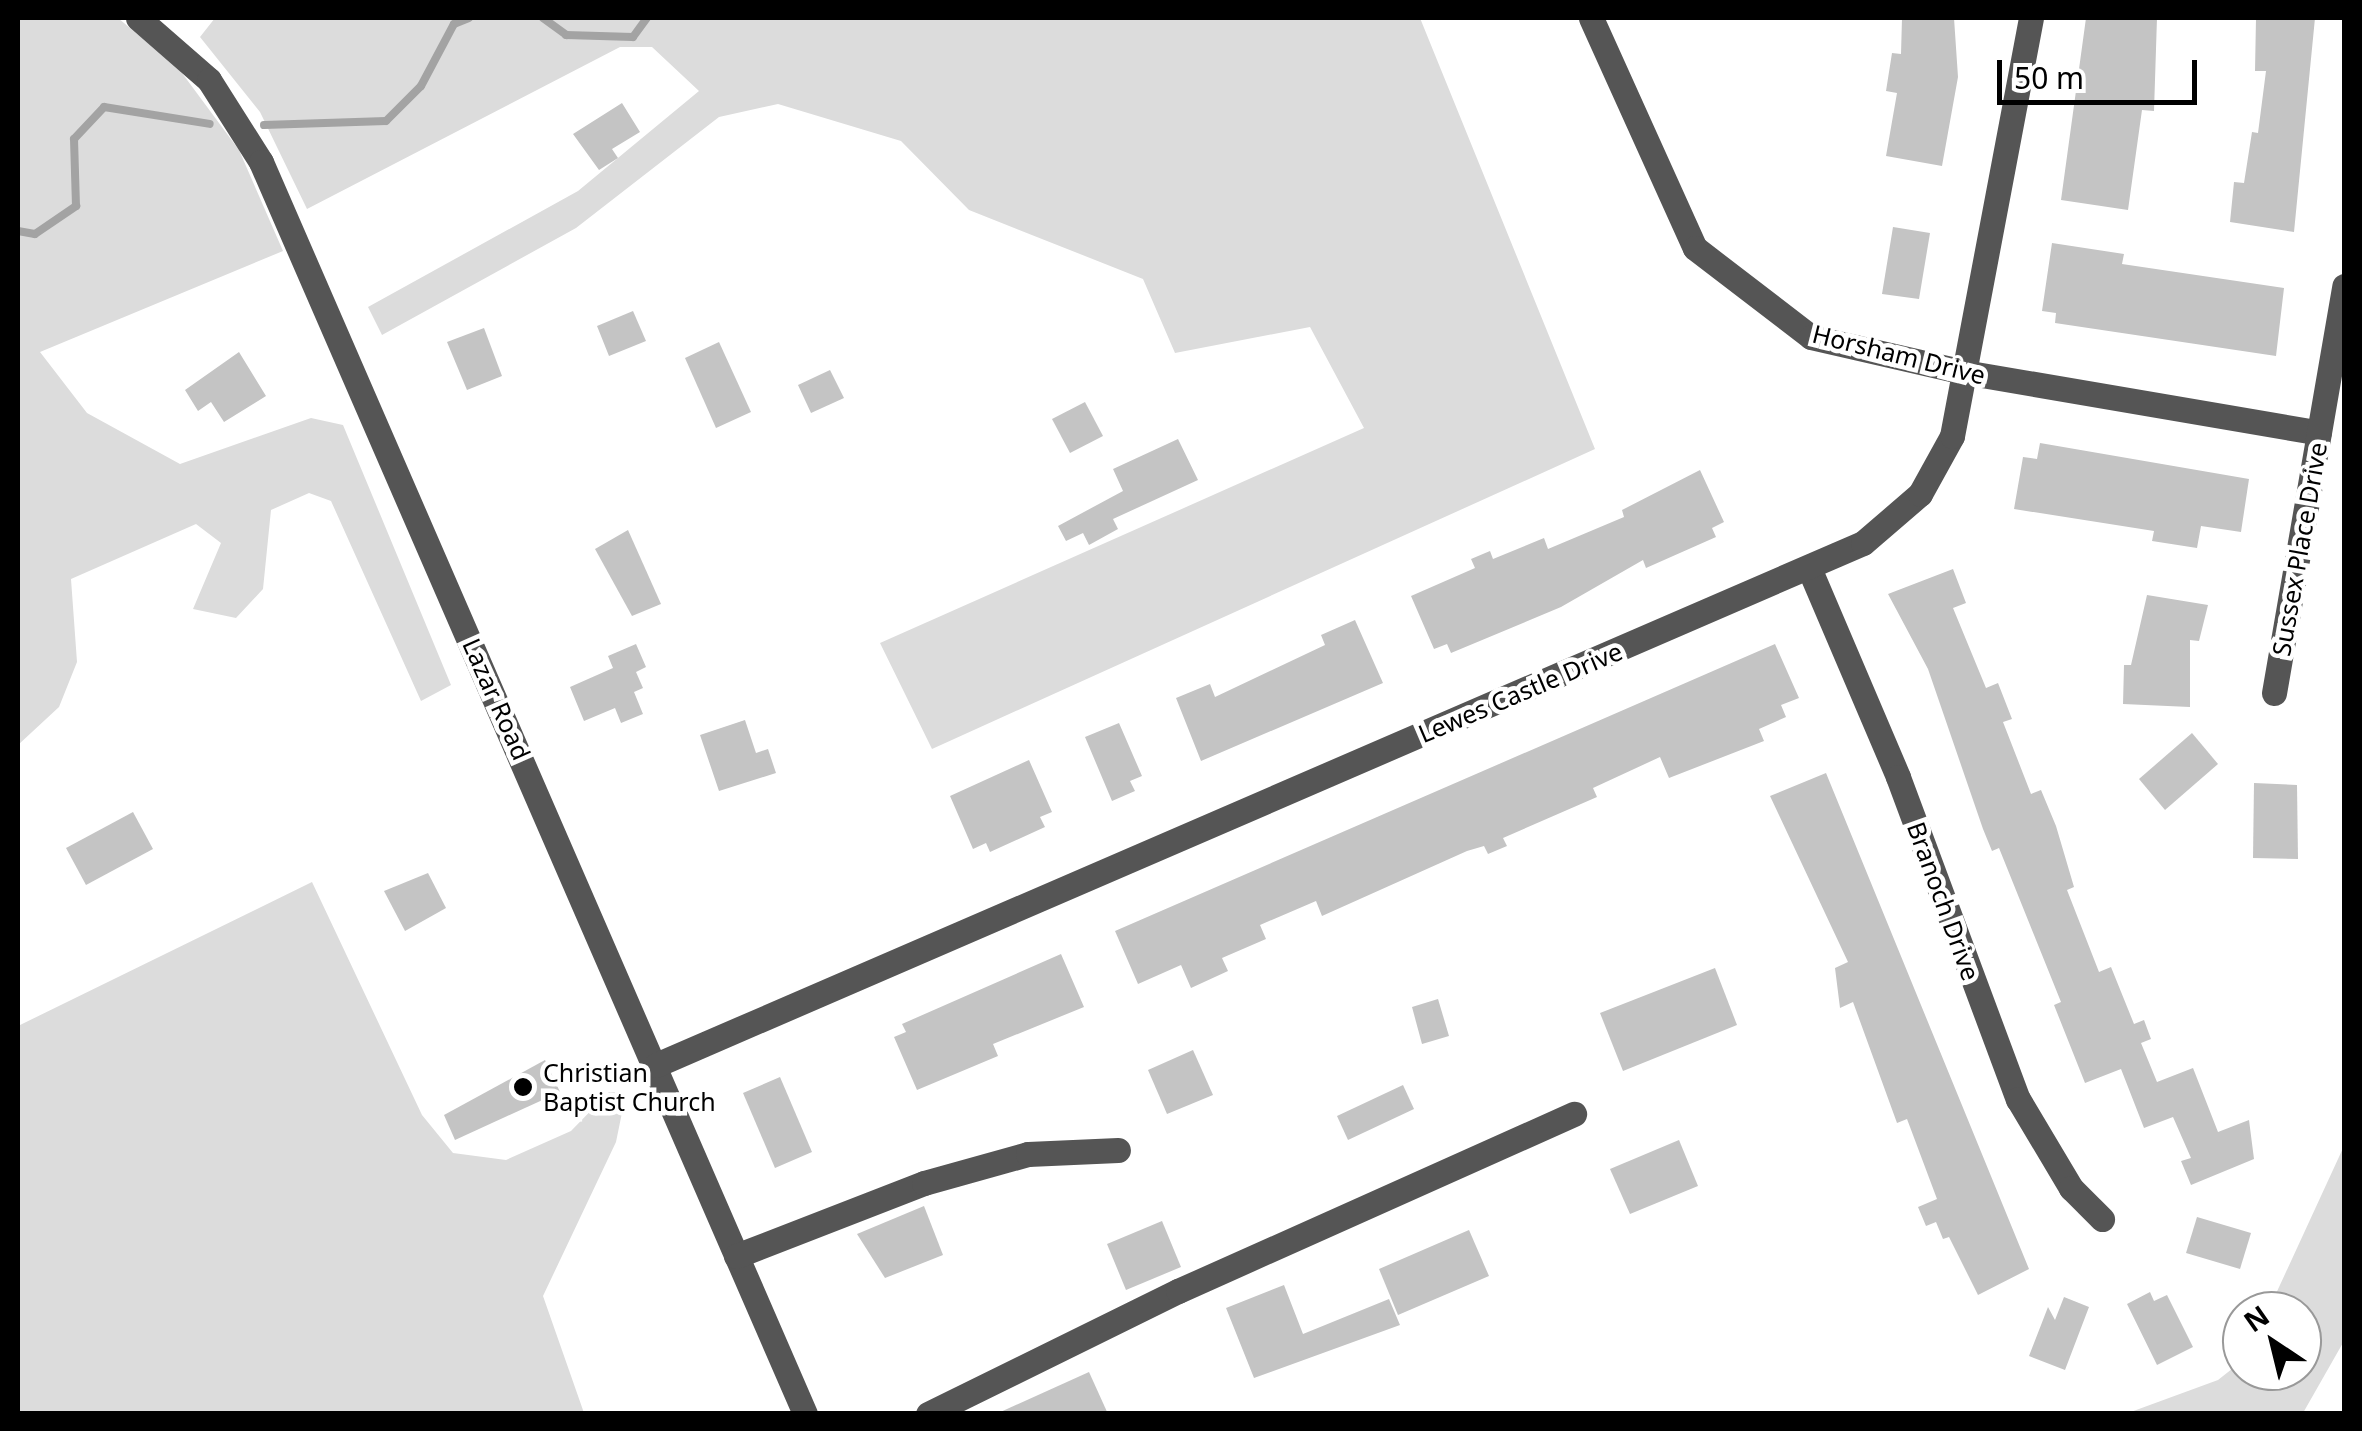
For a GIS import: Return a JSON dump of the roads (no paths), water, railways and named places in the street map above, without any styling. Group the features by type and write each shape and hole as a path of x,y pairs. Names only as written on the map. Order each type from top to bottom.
{"street":[{"name":"Lazar Road","path":"138,18 209,80 261,162 806,1414"},
{"name":"Horsham Drive","path":"1591,18 1696,248 1811,337 1964,372 2319,433"},
{"name":"Lewes Castle Drive","path":"656,1065 1863,543 1920,494 1952,436 2032,18"},
{"name":"Sussex Place Drive","path":"2274,694 2344,286"},
{"name":"Branoch Drive","path":"1810,568 1898,777 2018,1100 2071,1188 2102,1219"},
{"path":"928,1414 1178,1290 1574,1114"},
{"path":"736,1256 924,1183 1028,1154 1118,1150"}],"waterway":[{"path":"264,125 386,121 421,86 454,24 469,18"},
{"path":"543,18 566,35 633,37 647,18"},
{"path":"18,231 35,234 76,206 74,139 104,107 210,124"}],"place":[{"name":"Christian Baptist Church","path":"523,1087"}]}
